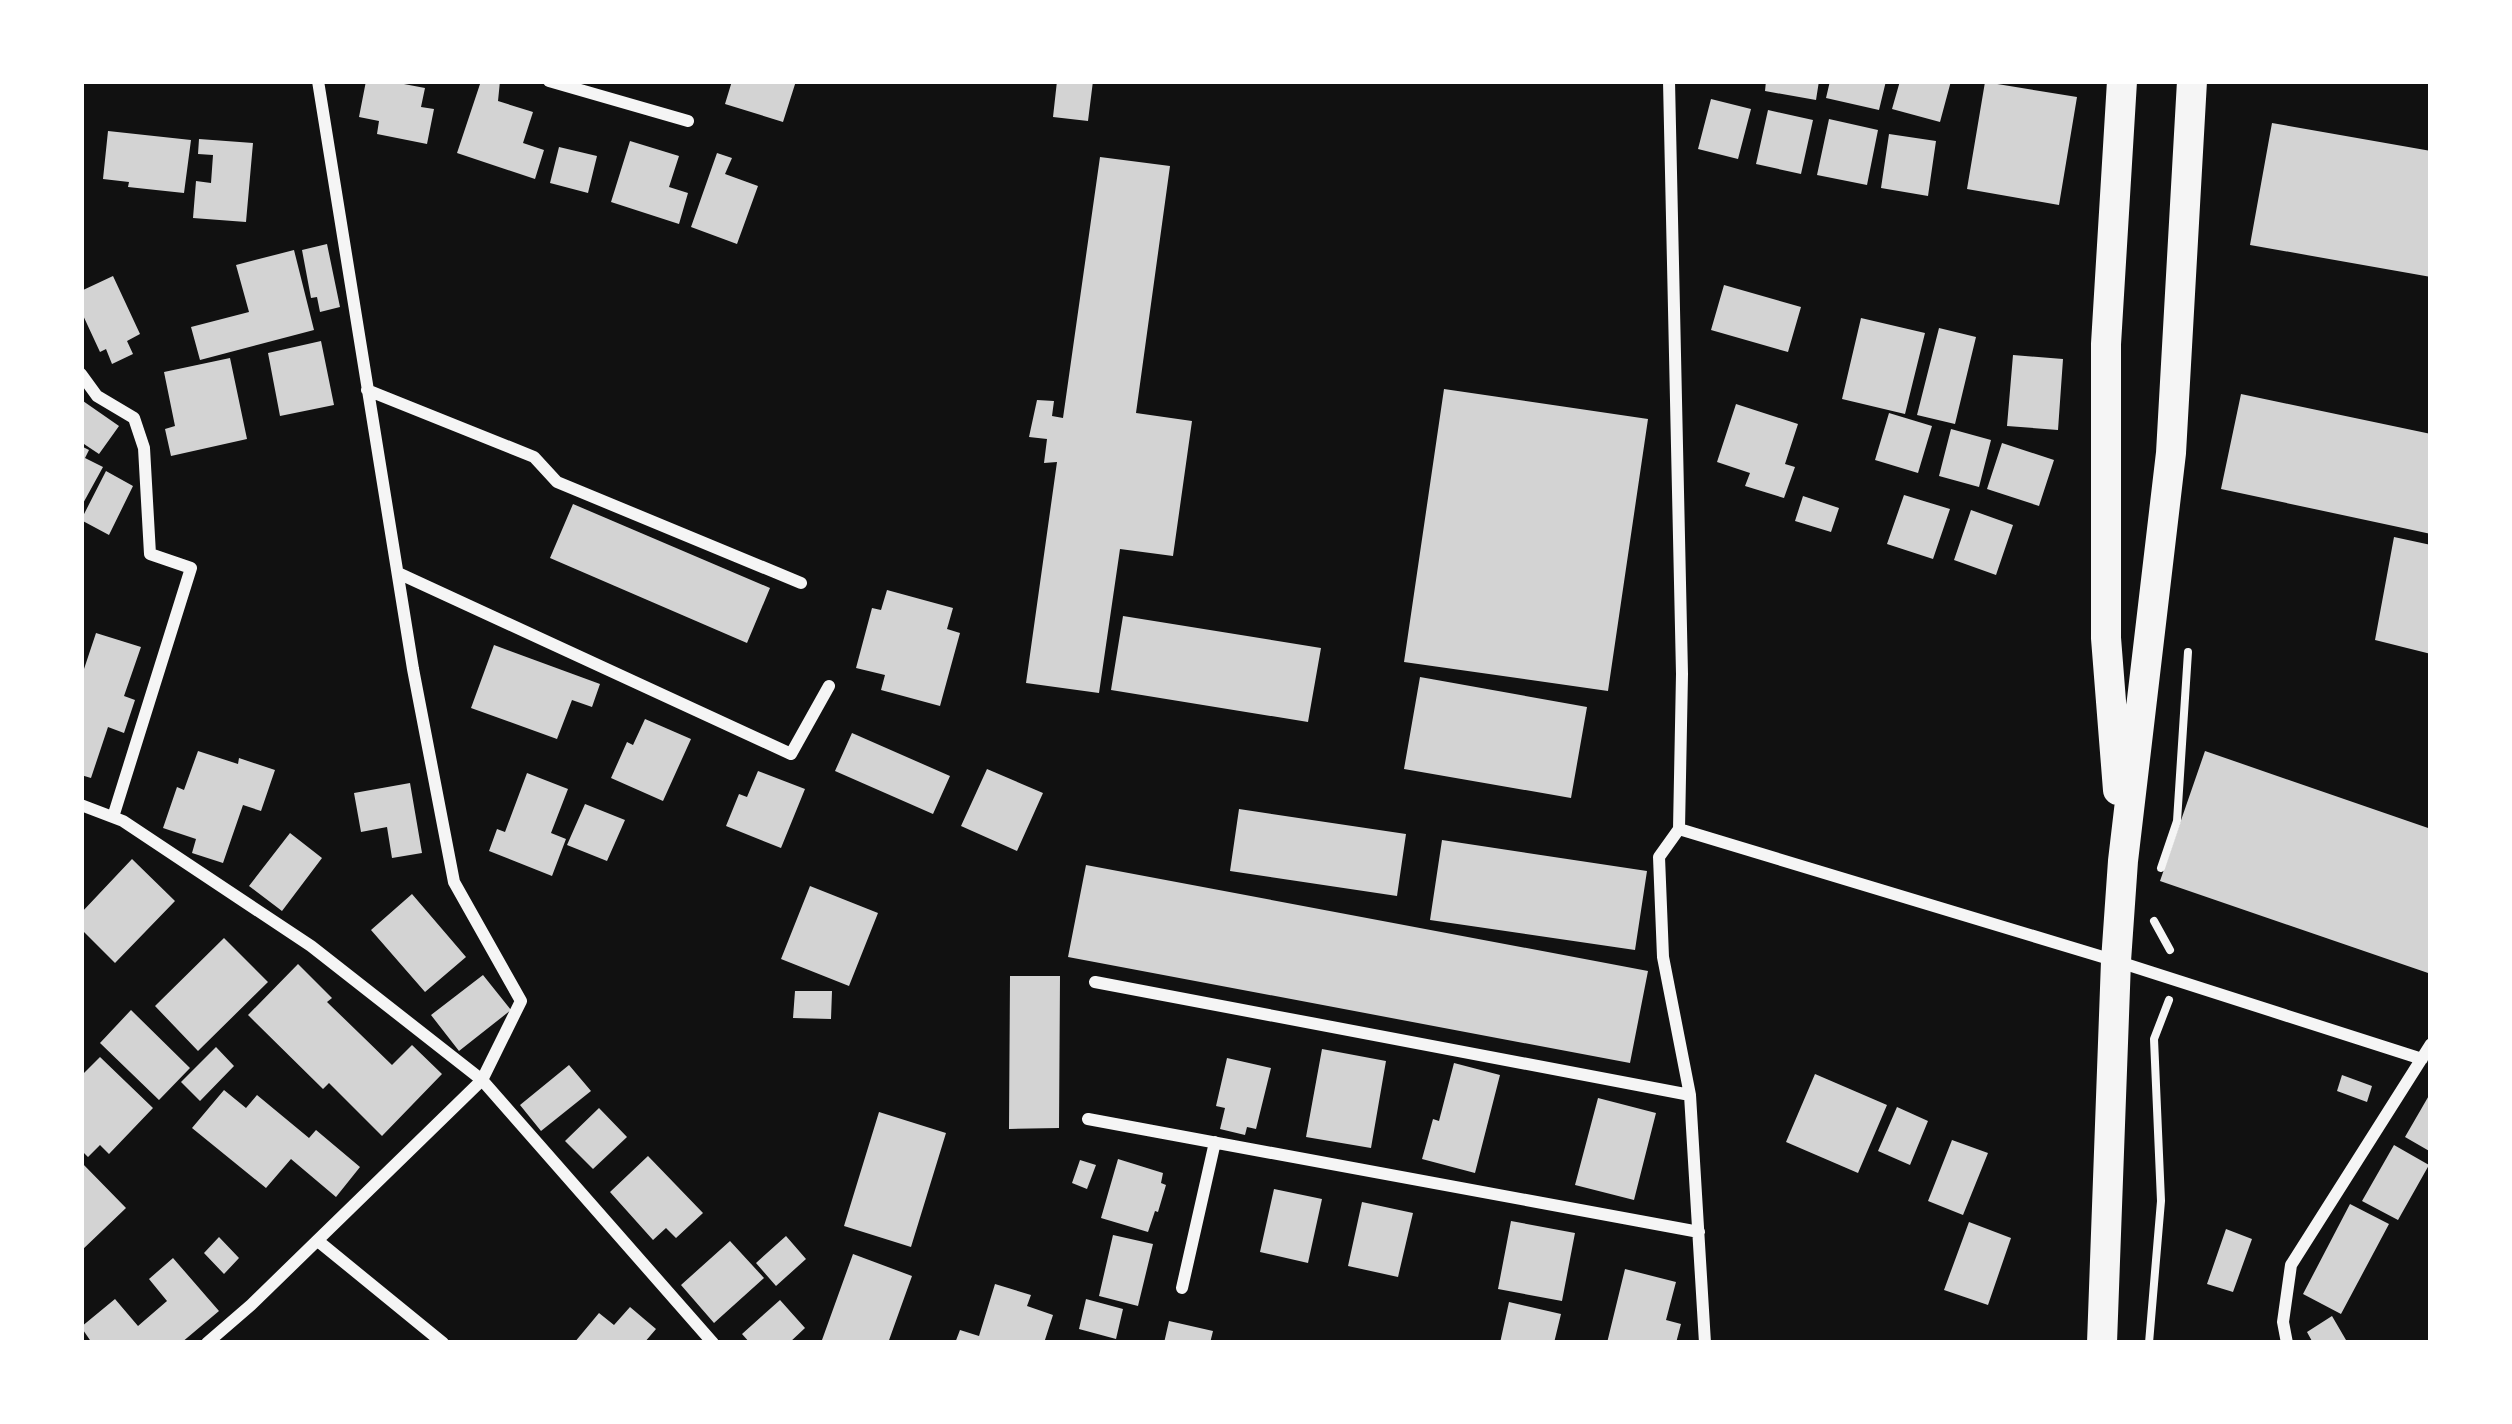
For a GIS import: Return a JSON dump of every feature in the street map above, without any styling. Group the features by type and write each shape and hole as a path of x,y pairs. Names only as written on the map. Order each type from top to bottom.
{"main road":[{"path":"2122,81 2106,344 2106,638 2123,862"},
{"path":"2102,1343 2123,862 2171,453 2192,81"}],"street":[{"path":"207,1343 482,1080 521,1001 454,882 318,81"},
{"path":"548,81 688,121"},
{"path":"1670,81 1682,674 1679,829 1659,857 1663,957 1690,1095 1705,1343"},
{"path":"81,374 97,396 134,418 143,448 150,554 191,568 112,817"},
{"path":"367,389 534,457 557,482 801,583"},
{"path":"398,573 791,754 829,686"},
{"path":"81,805 112,817 311,946 482,1080 713,1343"},
{"path":"1679,829 2116,961 2422,1060"},
{"path":"1095,982 1690,1095"},
{"path":"2287,1343 2284,1322 2291,1265 2431,1044"},
{"path":"1088,1119 1699,1232"},
{"path":"1182,1288 1215,1142"},
{"path":"317,1240 443,1343"}],"path":[{"path":"2155,886 2177,820 2188,652"},
{"path":"2148,908 2172,955 2169,1006 2154,1039 2162,1201 2149,1343"}],"building":[{"path":"366,81 425,88 421,107 434,109 427,144 377,134 379,121 359,117"},
{"path":"481,81 500,81 498,101 533,112 523,143 544,150 535,179 457,153"},
{"path":"732,81 796,81 783,122 725,104"},
{"path":"1057,81 1093,81 1088,121 1053,117"},
{"path":"1766,81 1819,81 1816,100 1765,91"},
{"path":"1830,81 1886,81 1879,110 1826,98"},
{"path":"1900,81 1951,81 1940,122 1892,109"},
{"path":"1985,82 2077,97 2059,205 1967,189"},
{"path":"1711,99 1751,109 1738,159 1698,149"},
{"path":"1768,110 1813,120 1801,174 1756,164"},
{"path":"1829,119 1878,130 1867,185 1817,175"},
{"path":"2272,123 2431,151 2431,277 2250,245"},
{"path":"108,131 191,140 184,193 128,187 129,182 103,179"},
{"path":"1889,134 1936,141 1928,196 1881,188"},
{"path":"199,139 253,143 246,222 193,218 196,181 211,183 213,155 198,154"},
{"path":"630,141 679,156 669,187 688,193 679,224 611,202"},
{"path":"559,147 597,156 588,193 550,183"},
{"path":"717,153 732,158 725,174 758,186 737,244 691,227"},
{"path":"1100,157 1170,166 1136,413 1192,421 1173,556 1120,549 1099,693 1026,683 1057,462 1044,463 1047,439 1029,437 1037,400 1054,401 1052,416 1063,418"},
{"path":"327,244 340,307 320,312 317,297 311,298 302,250"},
{"path":"294,250 314,330 200,360 191,327 249,312 236,265"},
{"path":"113,276 140,334 127,341 133,354 112,364 106,349 100,352 81,311 81,291"},
{"path":"1724,285 1801,307 1788,352 1711,330"},
{"path":"1861,318 1925,333 1905,414 1842,399"},
{"path":"1939,328 1976,337 1955,424 1917,415"},
{"path":"321,341 334,405 280,416 268,353"},
{"path":"2013,355 2063,359 2058,430 2007,426"},
{"path":"230,358 247,439 171,456 165,429 175,426 164,372"},
{"path":"1444,389 1648,419 1608,691 1404,662"},
{"path":"2241,394 2431,434 2431,534 2221,489"},
{"path":"83,401 119,426 99,454 81,442"},
{"path":"1736,404 1798,424 1785,464 1795,467 1784,498 1745,486 1750,473 1717,462"},
{"path":"1889,413 1932,426 1918,473 1875,460"},
{"path":"1951,429 1991,440 1979,487 1939,476"},
{"path":"2002,443 2054,460 2039,506 1987,489"},
{"path":"81,446 89,450 85,458 103,467 81,507"},
{"path":"106,471 133,486 109,535 81,520"},
{"path":"1904,495 1950,509 1933,559 1887,544"},
{"path":"1803,496 1839,508 1831,532 1795,521"},
{"path":"573,504 770,588 747,643 550,558"},
{"path":"1971,510 2013,525 1996,575 1954,560"},
{"path":"2394,537 2431,545 2431,654 2375,640"},
{"path":"887,590 953,608 947,629 960,633 940,706 881,690 885,675 856,668 872,608 881,610"},
{"path":"1123,616 1321,648 1308,722 1111,690"},
{"path":"96,633 141,647 124,696 135,700 124,733 108,727 91,778 81,775 81,678"},
{"path":"494,645 600,684 592,707 572,700 557,739 471,708"},
{"path":"1420,677 1587,707 1571,798 1404,769"},
{"path":"645,719 691,739 663,801 611,778 627,742 633,745"},
{"path":"852,733 950,776 933,814 835,771"},
{"path":"198,751 275,770 261,811 243,805 223,863 192,853 196,839 163,828 177,787 184,790"},
{"path":"2205,751 2431,829 2431,974 2160,881"},
{"path":"987,769 1043,793 1017,851 961,826"},
{"path":"758,771 805,789 781,848 726,826 739,794 747,797"},
{"path":"527,773 568,789 551,833 566,839 552,876 489,851 497,829 505,832"},
{"path":"410,783 422,853 392,858 387,827 361,832 354,793"},
{"path":"585,804 625,820 607,861 567,845"},
{"path":"1239,809 1406,834 1397,896 1230,871"},
{"path":"290,833 322,858 282,911 249,886"},
{"path":"1442,840 1647,871 1635,950 1430,920"},
{"path":"132,859 175,901 115,963 81,929 81,913"},
{"path":"1086,865 1648,971 1630,1063 1068,957"},
{"path":"810,886 878,913 849,986 781,959"},
{"path":"412,894 466,957 425,992 371,930"},
{"path":"224,938 268,982 198,1051 155,1006"},
{"path":"298,964 332,998 327,1002 392,1065 412,1045 442,1074 382,1136 329,1083 323,1089 248,1015"},
{"path":"483,975 511,1010 459,1051 431,1015"},
{"path":"1010,976 1060,976 1059,1128 1009,1129"},
{"path":"795,991 832,991 831,1019 793,1018"},
{"path":"131,1010 190,1068 159,1100 100,1043"},
{"path":"216,1047 234,1066 200,1101 181,1082"},
{"path":"1322,1049 1386,1061 1371,1148 1306,1137"},
{"path":"100,1057 153,1108 109,1154 100,1145 88,1157 81,1150 81,1076"},
{"path":"1227,1058 1271,1068 1256,1129 1247,1127 1245,1135 1220,1129 1225,1108 1216,1106"},
{"path":"1454,1063 1500,1075 1475,1173 1422,1159 1433,1119 1439,1121"},
{"path":"569,1065 591,1091 541,1131 520,1105"},
{"path":"1815,1074 1887,1105 1858,1173 1786,1142"},
{"path":"2342,1075 2372,1086 2367,1102 2337,1091"},
{"path":"224,1090 246,1108 257,1095 309,1138 316,1130 360,1167 336,1197 291,1159 266,1188 192,1128"},
{"path":"2431,1092 2431,1152 2405,1137"},
{"path":"1598,1098 1656,1113 1634,1200 1575,1185"},
{"path":"1897,1107 1928,1121 1910,1165 1878,1151"},
{"path":"599,1108 627,1137 593,1169 565,1141"},
{"path":"879,1112 946,1133 911,1247 844,1226"},
{"path":"1952,1140 1988,1153 1963,1215 1928,1201"},
{"path":"2394,1145 2429,1165 2398,1220 2362,1201"},
{"path":"648,1156 703,1213 676,1238 666,1228 653,1240 610,1192"},
{"path":"1118,1159 1163,1173 1161,1183 1166,1185 1148,1232 1101,1218"},
{"path":"1080,1160 1096,1165 1087,1189 1072,1183"},
{"path":"81,1162 126,1208 81,1251"},
{"path":"1274,1189 1322,1199 1308,1263 1260,1252"},
{"path":"1362,1202 1413,1213 1398,1277 1348,1266"},
{"path":"2350,1204 2389,1224 2341,1314 2303,1294"},
{"path":"1511,1221 1575,1233 1562,1301 1498,1289"},
{"path":"1969,1222 2011,1238 1988,1305 1944,1290"},
{"path":"2226,1229 2252,1239 2233,1292 2207,1284"},
{"path":"1113,1235 1153,1244 1138,1306 1099,1296"},
{"path":"786,1236 806,1259 776,1286 756,1263"},
{"path":"219,1237 239,1258 224,1274 204,1253"},
{"path":"730,1241 764,1278 714,1323 681,1285"},
{"path":"853,1254 912,1276 888,1343 822,1340"},
{"path":"173,1258 219,1311 181,1343 92,1343 81,1327 115,1299 138,1326 167,1301 149,1279"},
{"path":"1625,1269 1676,1282 1666,1320 1681,1324 1676,1343 1607,1343"},
{"path":"995,1284 1031,1295 1027,1306 1053,1315 1044,1343 955,1343 960,1330 979,1336"},
{"path":"1086,1299 1123,1309 1116,1339 1079,1329"},
{"path":"780,1300 805,1328 789,1343 750,1343 742,1334"},
{"path":"1509,1302 1561,1314 1554,1343 1500,1343"},
{"path":"630,1307 656,1329 644,1343 574,1343 599,1313 614,1325"},
{"path":"2332,1316 2346,1340 2313,1343 2307,1332"},
{"path":"1169,1321 1213,1331 1210,1343 1164,1343"}]}
